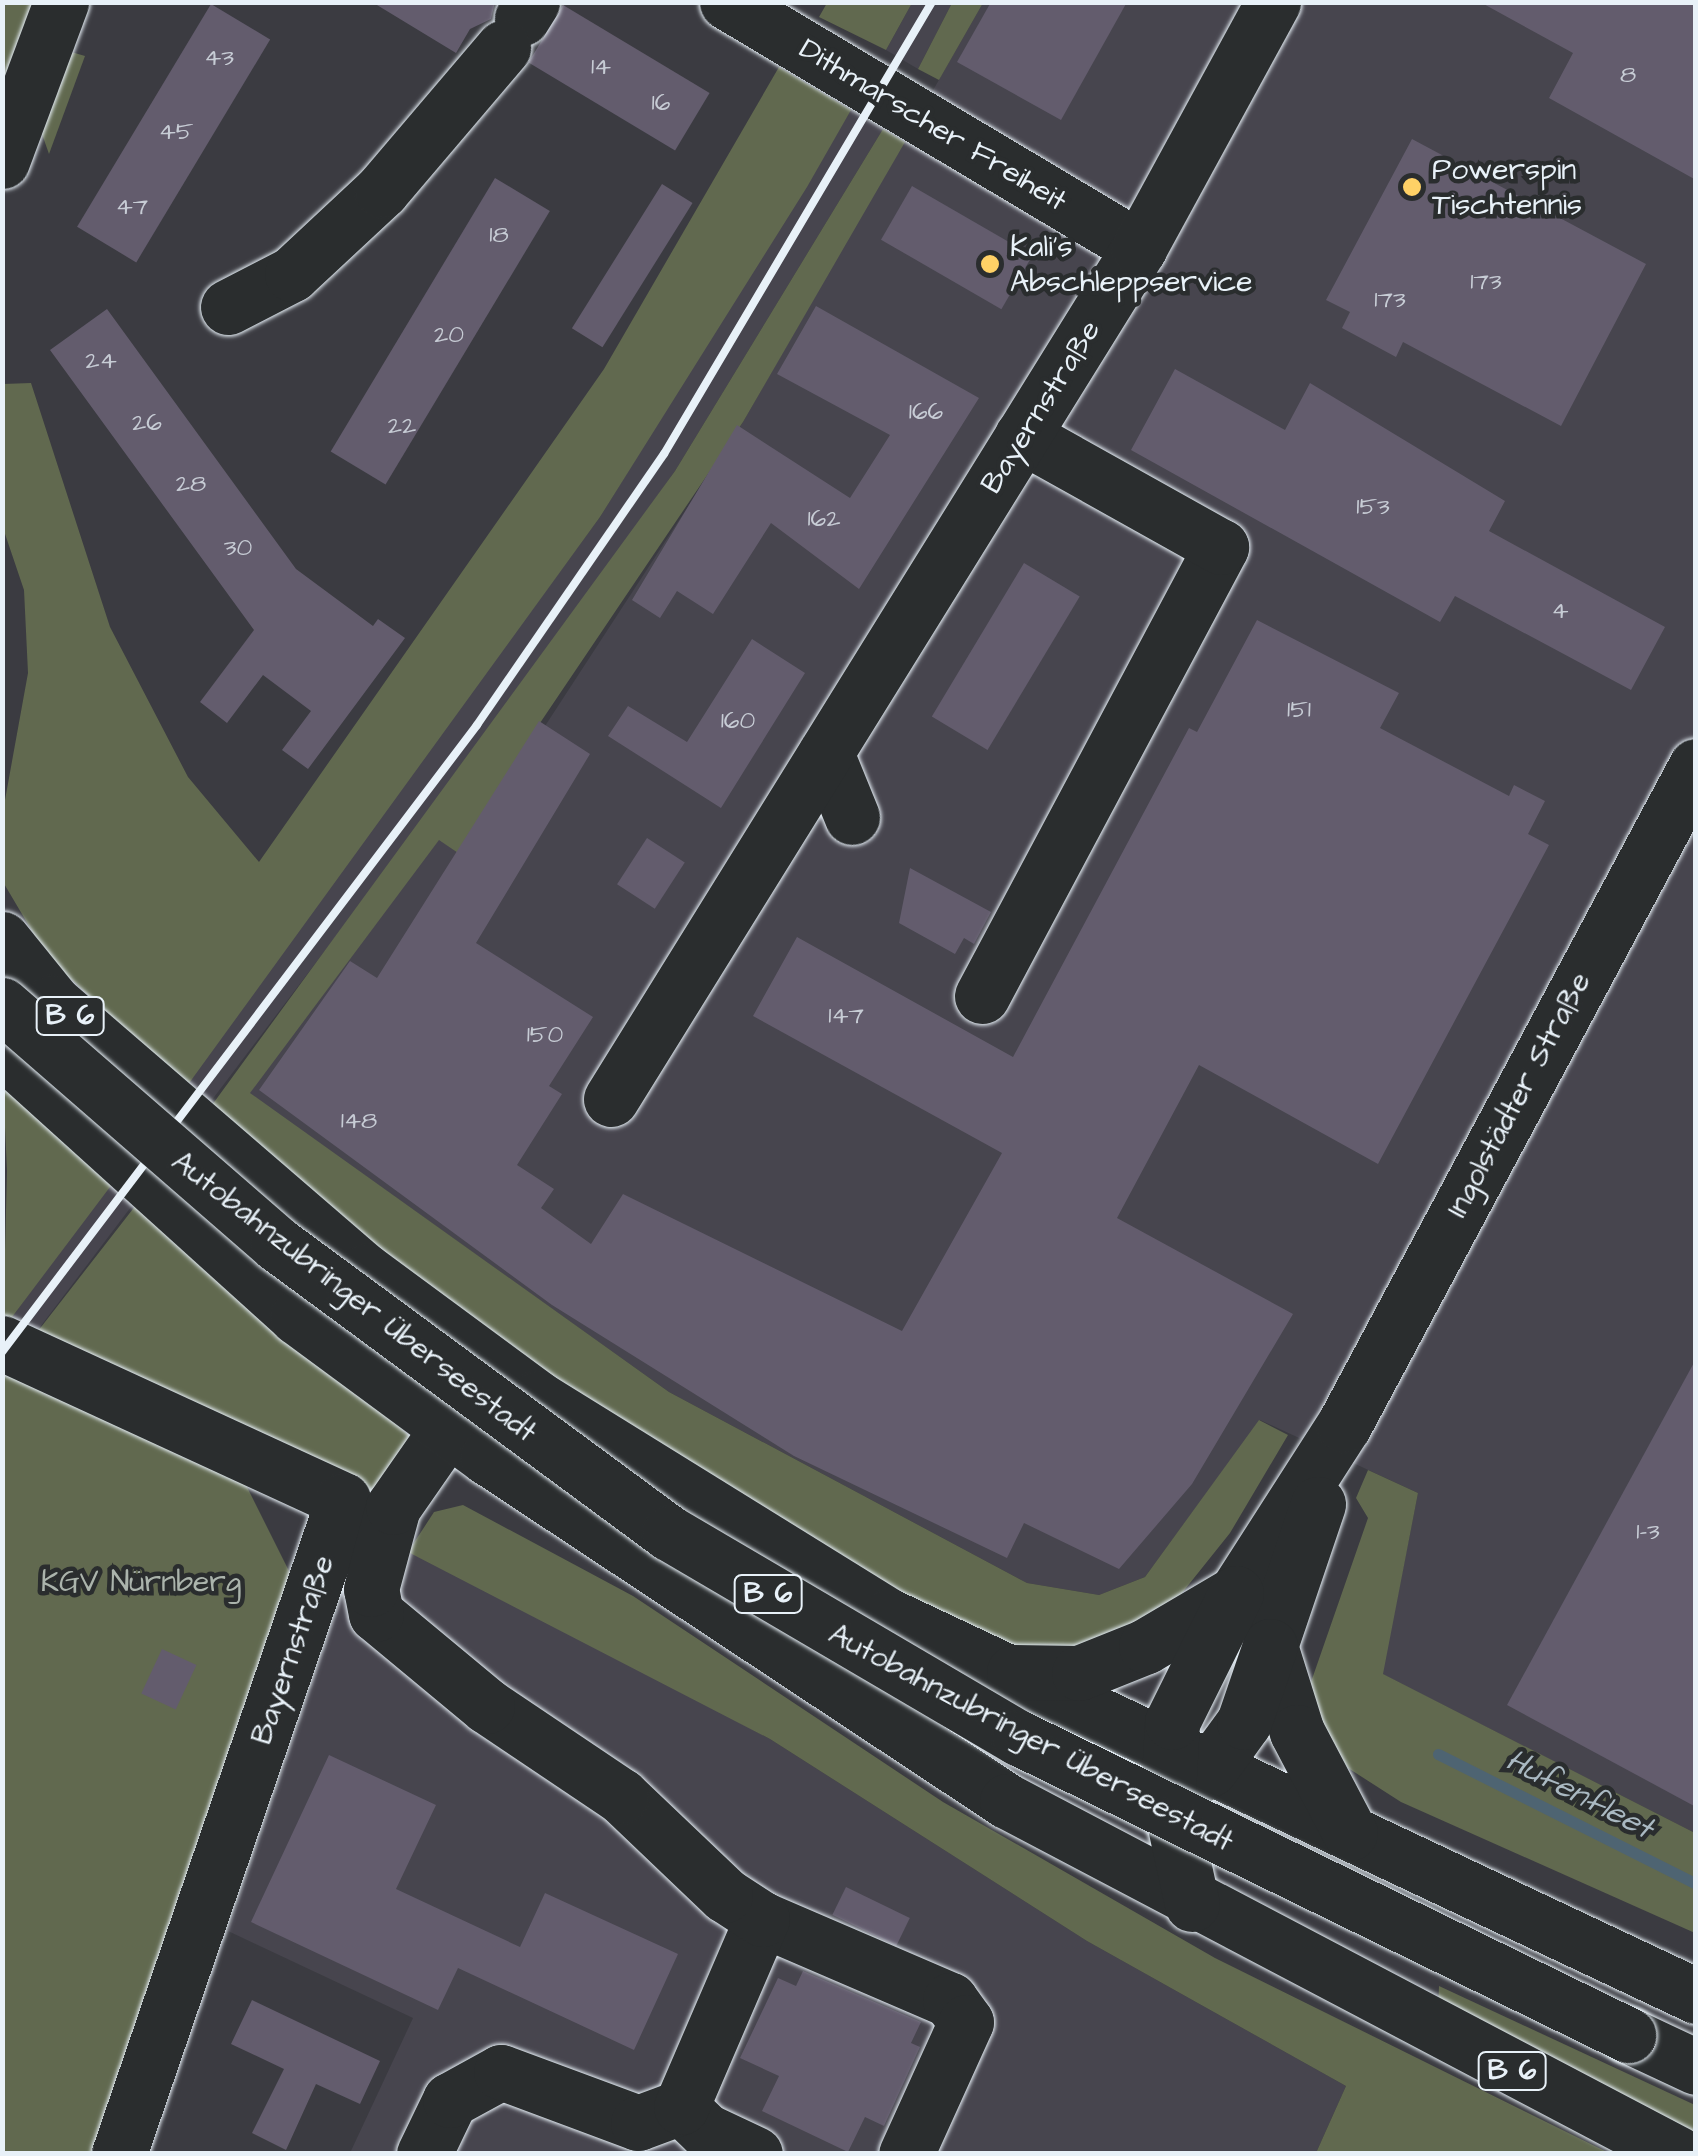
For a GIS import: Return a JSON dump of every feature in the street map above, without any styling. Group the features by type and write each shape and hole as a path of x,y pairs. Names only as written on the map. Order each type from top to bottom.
{"main road":[{"path":"2,162 61,2"},
{"name":"Dithmarscher Freiheit","path":"727,2 1140,248"},
{"name":"Bayernstraße","path":"611,1098 1140,248 1273,2"},
{"path":"228,307 292,274 382,190 519,23"},
{"path":"982,996 1221,548 1022,436"},
{"path":"826,753 852,818"},
{"name":"Ingolstädter Straße","path":"1344,1425 1244,1722 1182,1771 1172,1722 1236,1593 1344,1425 1696,766"},
{"name":"B 6","path":"2,939 54,1002 365,1271 537,1398 890,1616 1008,1672 1182,1771 1350,1833 1696,1996"},
{"name":"Autobahnzubringer Überseestadt","path":"2,1006 277,1244 669,1533 1018,1738 1696,2066"},
{"name":"B 6","path":"2,1050 297,1317 448,1428 1007,1801 1192,1904 1678,2154"},
{"name":"Bayernstraße","path":"2,1343 343,1500 119,2154"},
{"path":"448,1428 393,1507 370,1589 376,1614 487,1706 622,1796 725,1896 762,1919 950,2000 966,2022 906,2154"},
{"name":"B 6","path":"1008,1672 1079,1673 1146,1646 1236,1593"},
{"path":"1270,1646 1296,1732 1350,1833"},
{"path":"1007,1801 1087,1806 1182,1771 1192,1904"},
{"path":"656,2128 762,1919"},
{"path":"424,2154 450,2100 501,2072 656,2128 706,2131 755,2154"}],"shaded area":[{"path":"912,3 952,3 918,69 886,50"},
{"path":"983,3 1695,3 1695,1833 1382,1674 1418,1493 1260,1420 1145,1577 1099,1595 1027,1583 669,1392 249,1093 439,839 461,855 743,422"},
{"path":"851,110 883,129 675,471 483,742 3,1376 3,1329 600,517"},
{"path":"364,1531 540,1614 770,1739 1087,1941 1346,2086 1316,2153 350,2153 413,2018 228,1931"}],"green space":[{"path":"827,2 912,3 886,50 819,17"},
{"path":"3,3 48,3 3,123"},
{"path":"952,3 983,3 939,80 918,69"},
{"path":"68,51 85,56 49,154 42,134"},
{"path":"779,67 851,110 807,187 600,517 187,1086 48,958 3,882 3,811 28,673 24,590 3,528 3,384 31,383 110,627 188,777 259,862 604,369"},
{"path":"883,129 905,142 743,422 540,723 461,855 439,840 250,1093 669,1392 1027,1583 1099,1595 1145,1577 1259,1420 1288,1435 1230,1533 1158,1623 1084,1652 1005,1646 890,1591 543,1371 204,1116 675,471"},
{"path":"3,1084 113,1183 3,1329 7,1171"},
{"name":"KGV Nürnberg","path":"136,1205 418,1443 384,1493 240,1473 291,1575 96,2153 3,2154 3,1376"},
{"path":"1368,1470 1418,1493 1383,1674 1695,1833 1695,1933 1401,1802 1348,1768 1313,1707 1311,1682 1368,1518 1356,1498"},
{"path":"463,1505 633,1596 943,1802 1215,1958 1609,2153 1316,2153 1346,2086 1087,1941 770,1739 408,1552 434,1512"},
{"path":"1439,1986 1695,2105 1695,2138 1438,2010"}],"building":[{"path":"372,2 495,2 491,19 470,29 456,53"},
{"path":"991,2 1127,2 1061,120 957,62"},
{"path":"1480,2 1696,2 1696,180 1549,98 1573,53"},
{"path":"211,4 270,40 136,262 77,227"},
{"path":"563,5 710,93 675,151 528,62"},
{"path":"1412,139 1646,264 1561,426 1403,342 1396,357 1342,328 1350,312 1326,300"},
{"path":"495,178 550,211 386,484 331,451"},
{"path":"662,184 693,203 602,347 572,328"},
{"path":"912,186 1032,255 1001,309 881,240"},
{"path":"816,306 979,398 859,589 771,523 713,614 677,591 660,618 632,600 737,425 850,498 890,435 777,374"},
{"path":"107,309 296,569 373,626 378,619 405,638 308,769 282,750 311,711 263,675 227,723 200,702 254,630 50,350"},
{"path":"1175,369 1285,430 1310,383 1505,501 1489,531 1665,627 1631,690 1455,596 1440,622 1131,450"},
{"path":"1024,563 1080,596 988,750 932,716"},
{"path":"1257,620 1399,693 1380,728 1509,796 1514,785 1545,801 1528,834 1549,845 1378,1164 1199,1065 1117,1218 1293,1314 1192,1484 1119,1569 1024,1523 1007,1558 794,1456 552,1305 259,1090 350,961 377,978 539,721 590,754 476,943 593,1017 549,1086 562,1094 517,1165 554,1189 541,1208 591,1244 623,1194 902,1331 1002,1153 753,1016 797,937 1013,1057 1189,728 1197,732"},
{"path":"752,639 805,673 721,808 608,736 628,706 687,742"},
{"path":"647,838 685,863 655,909 617,884"},
{"path":"910,868 991,912 974,944 964,938 955,954 899,923"},
{"path":"1696,1359 1696,1807 1507,1705"},
{"path":"162,1649 196,1665 176,1709 141,1693"},
{"path":"329,1755 436,1805 396,1889 520,1947 545,1893 678,1954 634,2050 458,1968 438,2010 251,1922"},
{"path":"846,1887 910,1918 896,1946 832,1915"},
{"path":"803,1971 921,2022 911,2043 920,2047 884,2126 865,2117 848,2152 762,2111 779,2076 740,2058 778,1978 796,1986"},
{"path":"252,2000 380,2061 360,2104 316,2084 286,2150 252,2133 284,2069 231,2044"}],"waterway":[{"name":"Hufenfleet","path":"1438,1754 1696,1884"}],"railway":[{"path":"2,1352 477,725 664,454 932,2"}],"place":[{"name":"Powerspin Tischtennis","path":"1412,187"},
{"name":"Kali's Abschleppservice","path":"990,264"}]}
